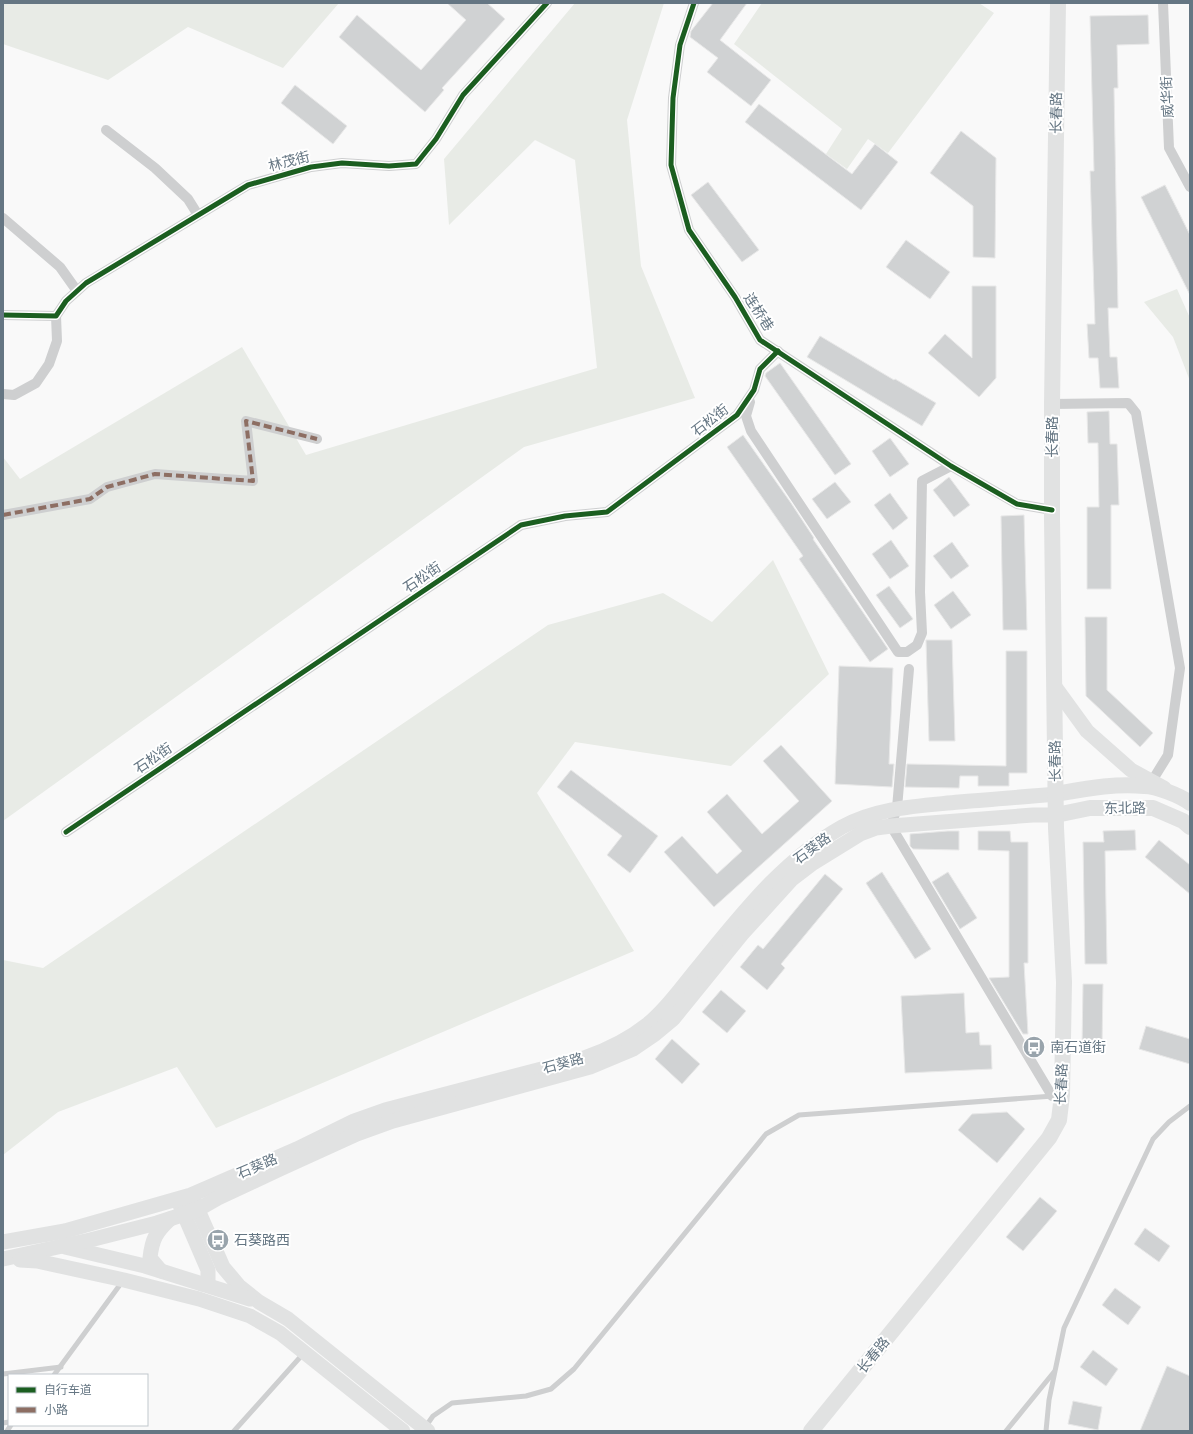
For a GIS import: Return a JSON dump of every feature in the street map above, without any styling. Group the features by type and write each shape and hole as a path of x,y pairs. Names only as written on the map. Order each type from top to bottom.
{"main road":[{"name":"长春路","path":"811,1431 1049,1138 1059,1120 1057,1095 1064,982 1056,815 1052,510 1052,404 1058,3"},
{"path":"1055,687 1087,731 1131,770 1186,800"},
{"name":"东北路","path":"1056,794 1096,787 1146,786 1186,800"},
{"name":"石葵路","path":"8,1241 65,1230 184,1197 296,1149 354,1121 385,1110 584,1058 608,1049 630,1037 648,1024 664,1009 731,927 784,868 822,839 843,826 866,817 897,808 1056,794"},
{"name":"东北路","path":"1056,815 1090,808 1153,808 1184,822 1190,827"},
{"name":"石葵路","path":"3,1259 184,1214 357,1134 392,1121 590,1067 633,1049 673,1019 742,934 792,879 818,859 860,834 876,828 891,826 1033,815 1056,815"},
{"path":"184,1197 184,1214 208,1270 208,1281 202,1284"},
{"path":"161,1271 150,1258 152,1243 159,1229 184,1214"},
{"path":"184,1214 239,1286 259,1302 288,1319 426,1430"},
{"path":"8,1241 60,1246 145,1266 259,1302"},
{"path":"3,1259 37,1261 124,1280 199,1299 250,1316 280,1333 403,1431"}],"street":[{"name":"林茂街","path":"56,316 66,301 86,283 248,185 311,167 342,164 389,166 416,164 436,140 463,95 547,3"},
{"name":"连桥巷","path":"694,3 680,45 673,98 671,165 689,230 735,297 760,340 951,466 1016,504 1052,510"},
{"name":"威华街","path":"1163,3 1169,148 1190,186"},
{"path":"106,130 155,168 188,199 198,215"},
{"path":"3,218 60,267 77,291"},
{"path":"3,315 56,316 57,340 49,364 36,383 14,395 3,394"},
{"name":"石松街","path":"66,832 521,525 565,516 607,512 737,415 754,390 760,369 778,352"},
{"path":"754,390 746,416 751,431 898,652 907,652 917,645 922,633 920,592 922,481 951,466"},
{"path":"1052,404 1128,403 1136,413 1180,668 1168,755 1152,781"},
{"path":"3,515 90,499 107,486 155,474 253,481 246,421 318,439"},
{"path":"909,669 897,808 891,826 1057,1095"}],"lane":[{"path":"426,1430 433,1416 452,1403 526,1396 551,1389 574,1369 766,1134 799,1115 1057,1095"},
{"path":"1046,1431 1049,1400 1064,1328 1154,1139 1169,1122 1190,1106"},
{"path":"55,1374 124,1280"},
{"path":"234,1431 304,1352"},
{"path":"3,1374 61,1367"},
{"path":"1006,1431 1055,1372"}],"shaded area":[{"path":"3,3 339,3 283,68 188,27 108,80 3,44"},
{"path":"575,3 664,3 627,120 641,266 695,398 524,447 3,821 3,457 20,479 242,347 306,455 597,368 575,160 535,140 449,225 444,159"},
{"path":"762,3 979,3 994,13 888,153 868,139 847,169 826,154 842,129 734,44"},
{"path":"1177,289 1190,318 1190,381 1173,337 1144,302"},
{"path":"773,560 829,674 731,766 575,742 537,793 634,951 216,1128 177,1067 58,1112 3,1155 3,960 43,968 548,625 663,593 712,622"}],"building":[{"path":"447,3 487,3 505,19 442,88 444,90 425,112 339,37 357,15 421,70 466,20"},
{"path":"713,3 747,3 720,40 771,80 751,106 707,72 718,58 690,37 691,31"},
{"path":"1148,15 1149,44 1117,45 1118,88 1114,88 1118,308 1108,308 1110,357 1117,357 1119,388 1100,388 1098,358 1089,358 1087,324 1095,324 1090,171 1094,171 1090,16"},
{"path":"295,85 347,126 333,144 281,103"},
{"path":"759,104 852,174 875,144 898,162 861,210 745,122"},
{"path":"961,131 996,158 995,258 973,257 973,206 930,173"},
{"path":"708,182 759,250 742,262 691,195"},
{"path":"1165,185 1190,235 1190,295 1141,197"},
{"path":"906,240 950,272 930,299 886,267"},
{"path":"972,286 996,286 996,378 979,397 928,353 945,334 972,358"},
{"path":"820,336 936,403 922,426 807,357"},
{"path":"780,363 851,464 835,475 765,376 766,373"},
{"path":"1109,411 1110,444 1117,444 1119,505 1111,505 1111,589 1087,589 1087,507 1099,507 1098,443 1088,443 1087,412"},
{"path":"743,435 791,503 814,538 813,539 888,649 870,662 799,559 803,556 727,447"},
{"path":"890,438 909,464 890,477 872,451"},
{"path":"949,477 970,505 954,517 933,490"},
{"path":"835,482 851,502 827,519 812,499"},
{"path":"890,493 908,518 893,530 874,505"},
{"path":"1024,515 1027,630 1003,630 1001,516"},
{"path":"891,540 909,566 890,579 872,554"},
{"path":"952,542 969,566 951,579 933,556"},
{"path":"889,586 913,619 900,628 876,595"},
{"path":"953,591 971,615 951,629 934,605"},
{"path":"1085,617 1107,617 1107,690 1153,733 1140,747 1086,696"},
{"path":"926,640 952,640 955,741 929,741"},
{"path":"1006,651 1027,651 1027,773 1009,773 1009,786 978,786 978,776 960,776 959,788 905,787 907,764 1006,766"},
{"path":"839,666 893,668 889,764 894,764 892,787 835,784"},
{"path":"781,745 832,801 714,907 664,852 682,836 717,874 742,851 707,812 727,794 762,834 799,801 763,761"},
{"path":"571,770 658,836 630,873 607,855 622,836 557,787"},
{"path":"1135,830 1136,850 1105,851 1107,964 1085,964 1083,842 1104,842 1103,831"},
{"path":"959,831 959,850 913,849 910,846 910,834"},
{"path":"978,831 1010,831 1011,842 1028,842 1028,963 1024,963 1028,1034 1023,1034 989,978 1009,977 1009,851 978,850"},
{"path":"1159,840 1190,865 1190,894 1145,857"},
{"path":"882,872 931,949 915,959 866,883"},
{"path":"948,872 977,918 960,929 932,882"},
{"path":"825,874 843,889 781,964 785,968 767,990 740,967 758,945 763,949"},
{"path":"1083,984 1103,984 1102,1047 1082,1047"},
{"path":"721,990 746,1011 727,1033 702,1012"},
{"path":"964,993 966,1033 979,1032 980,1045 991,1045 992,1069 905,1073 901,996"},
{"path":"1146,1026 1190,1039 1190,1064 1139,1049"},
{"path":"672,1039 700,1064 682,1084 655,1059"},
{"path":"1007,1112 1025,1129 997,1163 958,1130 972,1114"},
{"path":"1040,1197 1057,1211 1023,1251 1006,1237"},
{"path":"1145,1228 1170,1246 1159,1262 1134,1244"},
{"path":"1115,1288 1141,1307 1128,1325 1102,1305"},
{"path":"1093,1350 1118,1369 1106,1386 1080,1367"},
{"path":"1167,1366 1190,1376 1190,1431 1140,1431"},
{"path":"1073,1401 1102,1407 1098,1430 1068,1424"}],"marked path":[{"path":"3,515 90,499 107,487 155,474 253,481 246,421 317,439"}],"cycle path":[{"path":"3,315 56,316 66,301 86,283 248,185 311,167 342,163 389,166 416,164 436,139 463,95 547,3"},
{"path":"694,3 680,45 673,98 671,165 689,230 735,297 760,340 951,466 1017,504 1052,510"},
{"path":"66,832 521,525 565,516 607,512 737,415 754,390 760,369 778,351"}],"place":[{"name":"南石道街","path":"1034,1047"},
{"name":"石葵路西","path":"218,1240"}]}
